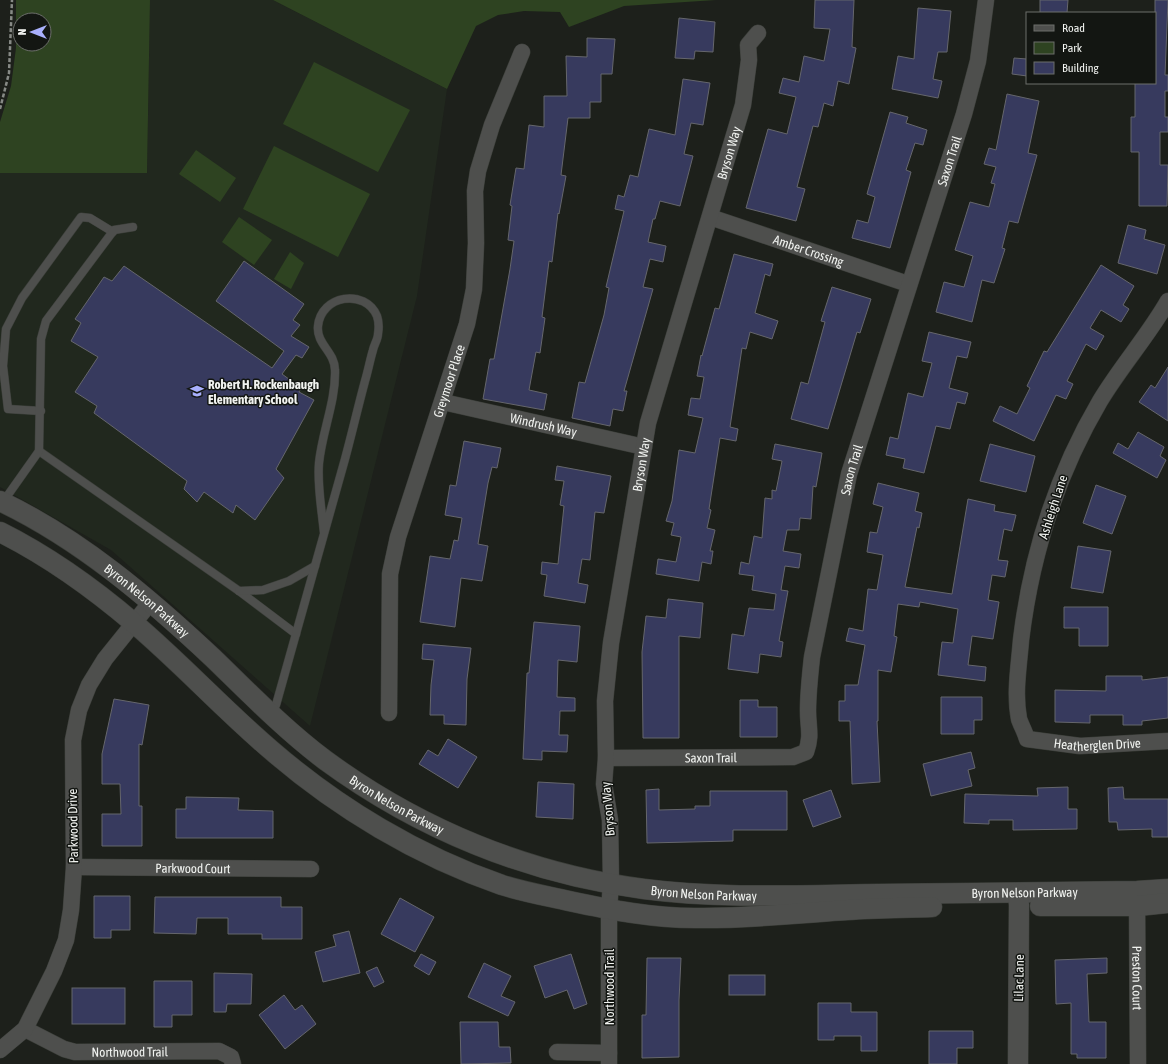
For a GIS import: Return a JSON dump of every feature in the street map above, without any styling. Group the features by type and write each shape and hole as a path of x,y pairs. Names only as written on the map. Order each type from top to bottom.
{"street":[{"name":"Saxon Trail","path":"606,758 793,758 806,752 811,739 808,687 812,657 848,474 964,114 978,61 986,0"},
{"name":"Bryson Way","path":"609,910 611,883 610,820 604,784 606,758 606,700 611,643 648,423 743,105 749,60 748,45 758,33"},
{"name":"Greymoor Place","path":"389,713 390,574 398,538 467,324 474,289 476,243 475,191 478,171 492,125 522,52"},
{"name":"Amber Crossing","path":"710,217 908,284"},
{"name":"Ashleigh Lane","path":"1027,738 1020,719 1017,684 1023,623 1033,567 1065,470 1101,401 1168,301"},
{"name":"Windrush Way","path":"443,402 644,447"},
{"name":"Byron Nelson Parkway","path":"1,504 98,560 210,656 270,713 312,750 352,780 444,832 517,861 564,874 643,889 682,893 806,895 882,902"},
{"name":"Byron Nelson Parkway","path":"0,532 26,545 74,577 135,624 271,750 331,798 371,824 443,861 504,885 609,910 649,916 696,918 882,902 1018,899 1137,899 1168,903"},
{"name":"Parkwood Drive","path":"0,1050 26,1029 54,971 66,940 71,910 74,867 73,740 79,710 89,685 105,659 135,624 150,603"},
{"name":"Heatherglen Drive","path":"1027,738 1080,746 1168,741"},
{"name":"Parkwood Court","path":"74,867 311,869"},
{"name":"Byron Nelson Parkway","path":"1137,899 1168,889"},
{"name":"Lilac Lane","path":"1018,899 1018,1064"},
{"name":"Preston Court","path":"1137,899 1138,1064"},
{"name":"Northwood Trail","path":"609,910 609,1058"},
{"name":"Northwood Trail","path":"26,1029 64,1049 75,1052 219,1051 231,1057 233,1064"},
{"path":"557,1052 609,1058"}],"lane":[{"path":"41,410 8,409 3,366 6,329 22,298 81,217 90,218 113,232"},
{"path":"1,504 39,451 41,410 41,339 46,321 114,230 132,227"},
{"path":"270,713 276,705 324,533 373,349 378,335 379,325 371,307 363,301 354,298 344,298 335,301 326,307 318,326 319,336 323,345 330,353 335,371 319,464 324,533"},
{"path":"39,451 239,591 296,634"},
{"path":"239,591 263,590 289,581 315,566"}],"path":[{"path":"0,109 9,73 12,0"}],"shaded area":[{"name":"Robert H. Rockenbaugh Elementary School","path":"150,0 273,0 447,89 417,296 310,726 111,550 0,487 0,173 147,173"}],"green space":[{"path":"16,0 150,0 147,173 0,173 0,122 11,86 15,52 52,52 52,12 16,12"},
{"path":"273,0 716,0 624,6 569,27 560,12 524,11 498,15 476,26 447,89"},
{"path":"314,62 410,110 378,172 283,124"},
{"path":"274,146 370,194 338,257 243,209"},
{"path":"196,150 236,178 220,202 179,174"},
{"path":"239,217 272,240 254,265 222,242"},
{"path":"290,252 304,263 291,289 274,279"}],"building":[{"path":"815,0 854,0 852,47 856,48 849,84 838,81 833,106 824,103 818,127 813,126 797,187 805,189 796,221 746,208 768,129 787,134 796,97 779,93 783,78 799,82 804,56 824,61 830,29 814,28"},
{"path":"1040,0 1068,0 1067,12 1040,12"},
{"path":"1155,0 1168,0 1165,75 1168,75 1168,91 1165,91 1165,117 1168,117 1168,132 1160,132 1160,165 1168,165 1167,206 1139,206 1139,152 1131,152 1131,117 1135,117 1135,84 1156,84"},
{"path":"918,8 951,11 947,52 938,52 933,79 942,81 938,98 892,89 898,56 914,59"},
{"path":"679,18 715,22 713,52 695,51 694,59 675,58"},
{"path":"587,38 615,39 612,74 601,74 601,102 590,102 590,118 568,118 561,175 566,176 559,214 558,213 552,262 549,261 542,317 545,318 540,353 536,352 529,390 547,394 544,410 483,399 490,359 494,359 514,241 508,240 512,206 510,205 516,168 524,169 529,125 544,127 544,96 567,96 566,56 587,57"},
{"path":"1014,58 1026,59 1026,76 1012,74"},
{"path":"683,79 710,83 703,125 691,123 684,154 693,156 680,206 660,201 655,219 653,219 648,242 666,246 663,262 650,259 643,287 653,289 624,391 627,391 623,411 613,409 610,426 572,418 579,382 585,383 604,315 609,288 606,287 624,211 615,209 618,195 624,197 630,175 638,177 649,129 675,135"},
{"path":"1007,94 1039,101 1028,153 1037,155 1018,223 1009,221 1002,248 1005,249 994,283 982,280 972,322 936,312 944,282 964,287 973,256 955,250 970,202 989,207 995,184 991,183 996,167 984,164 989,148 996,150"},
{"path":"890,112 908,117 906,123 927,130 923,145 915,143 906,170 911,172 890,248 852,238 857,220 868,223 875,197 867,194"},
{"path":"1128,225 1146,230 1144,239 1165,245 1157,274 1118,263"},
{"path":"734,254 773,264 770,276 765,274 755,313 778,321 772,339 750,332 746,349 742,348 730,427 738,429 736,441 720,438 709,509 711,510 707,528 715,530 710,551 713,551 711,564 702,562 699,581 656,574 658,559 676,562 681,537 671,535 674,523 666,521 672,501 679,450 695,453 703,418 688,415 691,398 700,399 704,377 697,376 701,355 702,356 715,308 719,309"},
{"path":"244,261 304,304 293,320 300,325 291,336 309,347 302,358 296,355 282,374 301,388 299,392 314,400 276,469 284,478 255,520 236,505 233,513 204,492 197,502 184,489 187,481 94,413 97,406 75,392 98,357 71,341 81,323 75,319 104,277 112,281 124,266 272,368 284,351 216,301"},
{"path":"1101,265 1134,286 1123,305 1129,309 1121,322 1101,310 1090,328 1104,336 1096,350 1086,344 1067,381 1073,384 1066,399 1056,395 1034,441 993,421 1000,406 1017,414 1030,388 1027,386 1044,351 1047,352"},
{"path":"832,287 871,299 860,333 857,332 828,429 791,419 801,382 808,384 825,322 821,321"},
{"path":"929,332 971,342 967,358 957,356 949,388 968,393 965,404 957,402 950,429 936,426 924,473 903,468 905,459 886,455 890,437 898,439 908,393 923,397 932,363 922,361"},
{"path":"1168,367 1168,421 1139,402 1151,385 1155,388"},
{"path":"1138,432 1164,447 1160,456 1166,460 1157,478 1113,453 1118,443 1128,449"},
{"path":"464,441 501,448 497,468 492,467 488,483 478,544 488,546 482,581 461,578 455,627 420,622 430,556 450,559 454,540 458,541 462,518 445,515 450,485 456,486"},
{"path":"775,444 822,453 816,487 813,486 811,519 800,518 799,530 787,530 783,551 801,554 799,568 785,566 781,590 788,591 779,641 783,642 781,657 760,654 758,673 728,669 732,634 744,636 749,608 774,610 776,594 752,590 754,576 739,574 741,562 749,564 754,536 762,538 765,498 772,499 772,490 776,491 782,461 772,459"},
{"path":"990,444 1035,456 1026,492 980,481"},
{"path":"557,466 611,476 604,513 595,512 590,560 582,559 578,583 588,585 585,603 544,596 547,575 541,574 542,562 558,564 564,506 560,505 564,481 555,480"},
{"path":"878,483 919,493 915,511 922,513 919,528 917,527 905,587 952,594 968,499 995,505 994,511 1016,515 1012,531 1004,529 998,560 1008,561 1005,577 992,575 988,600 999,602 993,639 972,636 968,665 986,667 985,681 938,675 942,642 953,643 958,609 920,602 919,607 898,604 894,636 897,637 891,672 878,670 877,721 880,782 852,784 850,721 839,721 839,701 845,701 845,685 858,685 865,645 846,641 849,628 863,631 868,589 877,590 883,555 867,552 870,532 877,533 883,507 873,504"},
{"path":"1096,485 1126,496 1112,534 1083,523"},
{"path":"1078,546 1111,551 1103,593 1071,588"},
{"path":"668,599 703,603 700,638 679,636 679,738 643,738 642,652 646,616 666,618"},
{"path":"1064,607 1108,607 1108,646 1079,646 1079,628 1064,628"},
{"path":"534,622 580,626 577,662 558,660 557,697 575,698 575,711 560,711 559,735 568,735 567,752 542,751 542,760 523,759 527,673 529,673"},
{"path":"423,644 471,648 467,679 466,725 444,724 444,715 430,715 434,660 422,659"},
{"path":"1106,676 1142,676 1142,680 1168,677 1168,718 1142,721 1142,725 1123,725 1123,715 1090,715 1090,723 1055,722 1055,690 1106,691"},
{"path":"941,697 982,697 982,720 974,720 974,734 941,734"},
{"path":"114,699 149,705 142,745 139,744 139,806 142,806 142,846 102,846 102,814 121,814 120,784 102,784 102,754"},
{"path":"740,700 758,700 758,707 777,707 777,737 740,737"},
{"path":"448,739 477,757 458,788 419,764 428,750 438,756"},
{"path":"971,752 975,768 968,770 972,786 931,796 923,764"},
{"path":"538,782 574,784 573,819 536,817"},
{"path":"1068,787 1068,809 1077,809 1077,829 1013,830 1013,820 989,820 989,824 964,823 965,794 1038,796 1037,788"},
{"path":"1123,787 1124,799 1168,799 1168,837 1152,837 1152,829 1118,830 1117,822 1109,822 1108,788"},
{"path":"659,789 659,810 695,809 695,806 710,806 710,791 787,791 787,830 733,830 733,841 647,843 646,790"},
{"path":"831,790 841,817 813,827 803,800"},
{"path":"186,797 239,798 238,810 273,811 273,838 176,838 176,809 186,809"},
{"path":"94,896 130,896 130,930 111,930 111,938 94,938"},
{"path":"155,897 281,897 281,907 302,907 302,939 262,939 262,934 228,934 228,918 197,918 196,934 154,933"},
{"path":"400,898 434,917 415,952 381,934"},
{"path":"349,931 360,973 323,982 315,952 336,946 333,935"},
{"path":"421,954 436,962 429,975 414,966"},
{"path":"571,954 587,1004 574,1009 567,990 545,998 534,966"},
{"path":"647,958 681,958 679,1057 642,1058 642,1015 646,1015"},
{"path":"1107,958 1107,973 1087,974 1089,1022 1106,1022 1106,1058 1077,1058 1077,1054 1071,1054 1071,1003 1056,1004 1055,960"},
{"path":"484,963 511,976 501,996 515,1002 508,1016 468,997"},
{"path":"377,967 384,982 374,987 366,972"},
{"path":"214,973 252,974 251,1004 227,1004 226,1012 214,1012"},
{"path":"729,975 765,975 765,995 729,995"},
{"path":"154,981 192,981 192,1015 172,1015 172,1027 154,1027"},
{"path":"72,988 125,988 125,1024 72,1024"},
{"path":"284,995 295,1010 302,1005 316,1024 285,1049 259,1015"},
{"path":"818,1003 851,1003 851,1012 877,1012 877,1051 861,1051 861,1036 834,1036 834,1040 818,1040"},
{"path":"460,1022 498,1022 499,1047 510,1047 511,1063 461,1064"},
{"path":"929,1031 973,1031 973,1048 957,1048 957,1064 929,1064"}],"place":[{"name":"Robert H. Rockenbaugh Elementary School","path":"197,391"}]}
